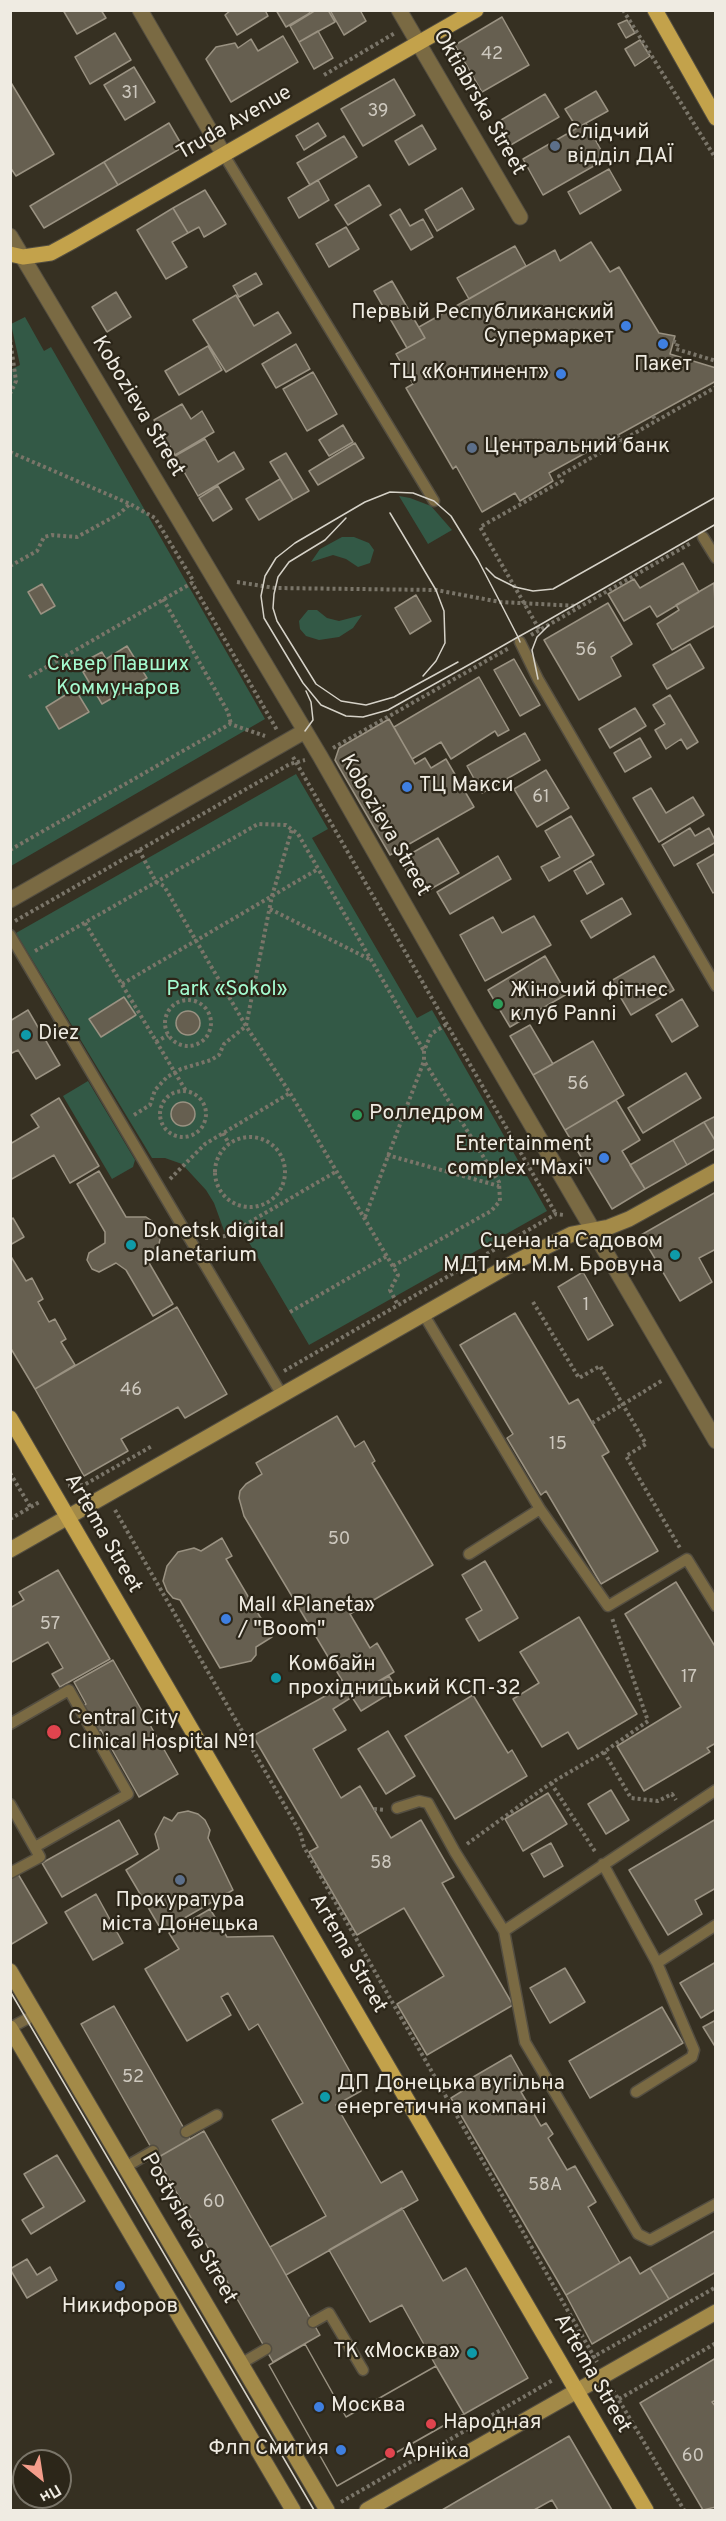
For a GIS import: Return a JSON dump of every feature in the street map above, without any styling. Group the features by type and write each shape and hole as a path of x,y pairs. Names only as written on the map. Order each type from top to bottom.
{"main road":[{"name":"Truda Avenue","path":"17,255 51,253 476,10"},
{"path":"655,10 716,118"},
{"name":"Artema Street","path":"10,1418 646,2511"}],"street":[{"path":"140,10 224,154"},
{"name":"Oktiabrska Street","path":"399,10 520,217"},
{"name":"Kobozieva Street","path":"10,236 17,255 320,756 468,1016 716,1441"},
{"path":"10,900 305,731"},
{"path":"10,1550 553,1242 589,1225 629,1219 716,1171"},
{"name":"Postysheva Street","path":"10,1971 127,2166 327,2510"},
{"path":"10,2028 293,2511"},
{"path":"367,2511 716,2312"}],"lane":[{"path":"224,154 434,501"},
{"path":"703,537 716,558"},
{"path":"520,642 538,679 716,986"},
{"path":"10,935 282,1395"},
{"path":"424,1315 540,1509 608,1606 687,1559 716,1606"},
{"path":"469,1554 540,1509"},
{"path":"10,1724 69,1690 128,1794 35,1847"},
{"path":"504,1931 716,1790"},
{"path":"397,1808 419,1801 428,1803 455,1852 504,1931 525,2042 638,2234 650,2240 716,2204"},
{"path":"10,1804 40,1857 10,1873"},
{"path":"603,1864 657,1963 694,2050 692,2056 636,2092"},
{"path":"657,1963 716,1925"},
{"path":"10,2028 36,2014"},
{"path":"186,2132 217,2115"},
{"path":"127,2166 153,2151"},
{"path":"313,2322 329,2313 363,2370"},
{"path":"242,2363 266,2349"}],"path":[{"path":"623,10 716,159"},
{"path":"10,339 16,381 10,394"},
{"path":"674,342 678,343 676,349 716,361"},
{"path":"539,629 480,527 562,481 559,476 716,387"},
{"path":"653,416 656,421"},
{"path":"617,435 621,441"},
{"path":"10,452 130,504 155,518 556,1214 589,1225"},
{"path":"10,566 37,551 44,537 52,535 77,537 119,514 130,504"},
{"path":"10,923 296,762 320,756 703,537"},
{"path":"29,677 192,582 214,578 275,588 436,590 500,602 579,606"},
{"path":"163,599 228,712 231,724"},
{"path":"10,850 231,724 285,743"},
{"path":"23,958 258,824 272,823 292,829 318,869 424,1051"},
{"path":"120,1123 150,1105 160,1083 175,1072 212,1060 219,1055 225,1044 246,1026 273,896 292,829"},
{"path":"139,850 156,882 164,886 246,1026 290,1093 393,1266 398,1275 390,1290 398,1305"},
{"path":"122,984 318,869"},
{"path":"270,909 371,961"},
{"path":"86,923 186,1091 202,1101 206,1115 200,1129 195,1134 173,1135 163,1125 160,1110 167,1097 174,1092 186,1091"},
{"path":"195,1001 207,1011 211,1025 200,1043 193,1046 178,1044 168,1035 165,1020 168,1012 179,1002 195,1001"},
{"path":"365,1218 424,1061 424,1051 431,1034 446,1024 468,1016"},
{"path":"156,1042 168,1035"},
{"path":"393,1266 491,1211 500,1201 499,1186 424,1061"},
{"path":"160,1191 182,1164 223,1133 290,1093"},
{"path":"223,1133 229,1144"},
{"path":"239,1139 262,1139 280,1153 285,1175 283,1186 267,1203 245,1207 224,1196 215,1174 216,1163 229,1144 239,1139"},
{"path":"387,1155 499,1186"},
{"path":"189,1240 226,1236 337,1171"},
{"path":"267,1203 272,1210"},
{"path":"272,1378 556,1214"},
{"path":"291,1312 387,1256"},
{"path":"533,1302 579,1378 600,1366 646,1444 626,1456 687,1559"},
{"path":"592,1423 676,1372"},
{"path":"10,1520 54,1493 70,1485 84,1485 157,1443"},
{"path":"10,1473 31,1508"},
{"path":"115,1510 300,1832 304,1847 488,2165 604,2375 684,2511"},
{"path":"455,1852 551,1783 604,1752 645,1724 648,1717 608,1606"},
{"path":"604,1752 631,1798 658,1801"},
{"path":"551,1783 603,1864"},
{"path":"327,2510 716,2287"},
{"path":"618,2399 716,2343"}],"green space":[{"name":"Сквер Павших Коммунаров","path":"25,317 44,351 51,347 265,719 11,866 10,370 20,365 11,324"},
{"path":"399,496 431,506 452,530 428,544"},
{"path":"342,537 354,537 369,543 374,550 370,563 358,567 346,559 333,555 311,562 320,549"},
{"path":"308,610 317,610 327,618 339,621 362,615 353,628 339,637 319,640 306,636 300,629 299,621"},
{"name":"Park «Sokol»","path":"296,774 328,829 312,838 417,1018 432,1010 547,1211 309,1345 244,1234 226,1236 214,1203 206,1190 182,1164 165,1158 152,1158 16,933"},
{"path":"88,1081 135,1160 133,1167 112,1179 63,1096"}],"building":[{"path":"63,10 101,10 106,18 77,34"},
{"path":"231,10 265,10 268,16 237,35 225,15"},
{"path":"276,10 308,10 310,13 286,27"},
{"path":"316,10 328,10 335,22 299,42 290,26"},
{"path":"330,10 360,10 366,21 344,35"},
{"path":"502,17 529,65 482,92 455,45"},
{"path":"627,20 635,33 626,38 618,24"},
{"path":"318,31 333,58 314,69 299,42"},
{"path":"115,33 131,60 90,84 75,57"},
{"path":"283,36 298,62 231,102 206,59 216,47 235,43 238,48 251,39 258,51"},
{"path":"640,40 650,56 635,66 625,49"},
{"path":"134,67 155,102 125,120 104,85"},
{"path":"394,79 415,115 363,146 341,109"},
{"path":"10,81 54,154 16,176 10,167"},
{"path":"596,91 608,111 577,128 565,109"},
{"path":"545,94 559,117 509,146 496,123"},
{"path":"169,123 183,147 118,185 104,162"},
{"path":"318,123 326,136 304,150 296,136"},
{"path":"586,123 606,159 543,195 523,159"},
{"path":"422,125 436,149 409,165 395,141"},
{"path":"344,136 357,157 310,185 297,163"},
{"path":"104,162 118,185 44,228 30,206"},
{"path":"609,169 621,190 580,214 568,192"},
{"path":"318,180 329,200 299,218 288,198"},
{"path":"369,185 381,205 348,225 335,205"},
{"path":"462,188 474,209 437,231 425,210"},
{"path":"205,190 226,224 204,237 199,227 188,233 173,208"},
{"path":"173,208 188,233 172,242 187,267 166,279 137,230"},
{"path":"400,209 410,226 423,219 433,237 411,250 390,215"},
{"path":"346,227 359,249 329,267 316,244"},
{"name":"ТЦ «Континент»","path":"591,242 610,272 619,267 659,333 675,336 670,354 716,368 716,381 549,473 553,481 520,501 515,493 482,512 456,466 453,469 406,388 413,384 396,354 425,338 419,327 555,250 560,261"},
{"path":"515,246 526,266 469,299 457,278"},
{"path":"256,273 262,284 239,297 233,286"},
{"path":"392,281 425,338 407,348 374,291"},
{"path":"116,292 131,317 107,332 92,307"},
{"path":"236,295 254,326 278,312 291,333 226,372 193,320"},
{"path":"296,344 310,369 276,388 262,364"},
{"path":"208,346 222,370 179,395 165,371"},
{"path":"313,372 337,414 307,431 283,389"},
{"path":"182,404 191,419 202,411 214,432 175,455 154,420"},
{"path":"343,425 353,442 329,456 319,440"},
{"path":"205,439 218,462 234,452 244,469 198,496 175,456"},
{"path":"355,443 364,458 318,485 309,471"},
{"path":"286,453 309,491 293,500 270,462"},
{"path":"280,479 293,500 259,520 246,499"},
{"path":"218,486 232,509 213,521 199,498"},
{"path":"683,563 699,592 657,617 650,606 624,621 608,594 634,579 640,588"},
{"path":"714,583 716,625 672,650 657,624 679,610 676,605"},
{"path":"42,584 55,606 41,614 28,592"},
{"path":"416,595 431,621 410,634 395,608"},
{"path":"608,603 632,644 611,657 621,676 579,700 544,640"},
{"path":"690,644 704,668 667,689 653,665"},
{"path":"127,646 147,678 102,704 83,672 91,667 87,660 102,652 106,659"},
{"path":"514,659 540,705 520,716 494,670"},
{"path":"479,677 509,730 498,736 495,731 451,759 441,742 412,759 394,727"},
{"path":"75,689 89,712 59,729 46,707"},
{"path":"670,695 698,742 687,749 681,739 666,749 655,730 665,724 653,705"},
{"path":"635,708 646,726 610,748 599,729"},
{"name":"ТЦ Макси","path":"389,719 415,764 425,758 431,768 446,759 474,807 390,855 335,760 339,748"},
{"path":"525,733 540,760 482,793 467,766"},
{"path":"640,738 651,757 625,772 614,753"},
{"path":"546,770 569,808 537,827 514,789"},
{"path":"651,788 666,813 693,797 704,815 659,842 633,798"},
{"path":"571,816 594,855 549,881 541,867 560,857 545,831"},
{"path":"690,828 695,836 709,828 716,842 674,866 662,845"},
{"path":"438,838 459,873 420,895 400,860"},
{"path":"716,853 716,891 713,893 697,864"},
{"path":"498,856 511,879 450,914 437,892"},
{"path":"591,861 604,884 587,894 574,871"},
{"path":"622,898 631,914 591,938 581,921"},
{"path":"534,916 551,945 485,981 460,935 493,917 502,933"},
{"path":"545,956 567,994 510,1027 488,990"},
{"path":"654,956 674,990 631,1015 611,981"},
{"path":"124,997 136,1015 101,1037 89,1019"},
{"path":"682,999 698,1026 672,1042 656,1015"},
{"name":"Diez","path":"28,1010 60,1065 36,1079 18,1050 10,1054 10,1021"},
{"path":"188,1011 193,1012 199,1018 199,1028 193,1034 188,1035 183,1034 177,1028 176,1023 177,1018 183,1012"},
{"path":"530,1025 553,1064 533,1075 510,1036"},
{"path":"593,1041 624,1095 565,1130 533,1075"},
{"path":"686,1073 701,1098 643,1133 628,1108"},
{"path":"59,1098 99,1166 70,1183 54,1155 10,1180 10,1144 39,1127 31,1115"},
{"name":"Entertainment complex \"Maxi\"","path":"616,1100 640,1140 622,1151 645,1189 612,1209 565,1130"},
{"path":"183,1102 188,1103 194,1109 194,1119 188,1125 183,1126 178,1125 172,1119 171,1114 172,1109 178,1103"},
{"path":"716,1116 716,1142 704,1122"},
{"path":"704,1122 716,1142 716,1148 687,1165 673,1140"},
{"path":"673,1140 687,1165 645,1189 630,1165"},
{"name":"Donetsk digital planetarium","path":"99,1171 126,1217 146,1217 155,1223 161,1235 157,1253 148,1261 173,1304 153,1316 126,1270 116,1263 99,1272 92,1269 87,1260 89,1253 105,1243 105,1232 77,1184"},
{"path":"716,1192 716,1249 699,1258 712,1282 680,1301 641,1235"},
{"path":"13,1218 24,1237 10,1245 10,1220"},
{"path":"10,1255 26,1281 32,1278 43,1299 38,1302 49,1322 55,1319 66,1339 61,1342 75,1365 35,1389 10,1347"},
{"path":"583,1272 613,1325 588,1340 558,1287"},
{"path":"177,1307 227,1394 185,1418 178,1407 121,1439 128,1451 84,1476 35,1389"},
{"path":"515,1313 569,1404 578,1399 609,1452 602,1456 658,1551 601,1584 546,1491 541,1495 507,1438 513,1434 460,1345"},
{"path":"337,1416 355,1447 364,1441 375,1461 372,1463 433,1565 350,1614 370,1648 377,1643 394,1672 352,1697 244,1516 239,1498 240,1491 246,1484 262,1474 256,1463"},
{"name":"Mall «Planeta» / \"Boom\"","path":"222,1538 232,1556 226,1559 272,1637 256,1647 256,1655 251,1661 220,1668 180,1600 173,1598 163,1581 167,1566 178,1552 194,1548 201,1551"},
{"path":"485,1561 518,1618 479,1641 466,1619 482,1610 462,1575"},
{"path":"58,1570 110,1659 60,1687 52,1674 63,1668 48,1642 10,1663 10,1608 24,1600 19,1592"},
{"path":"676,1582 716,1648 716,1743 707,1748 710,1752 644,1791 617,1746 681,1707 625,1614"},
{"path":"579,1617 637,1714 578,1749 568,1732 542,1747 513,1699 539,1683 520,1652"},
{"path":"113,1660 178,1774 139,1797 101,1730 95,1733 81,1707 86,1704 74,1682"},
{"path":"389,1676 397,1689 361,1711 352,1697"},
{"path":"345,1685 352,1697 333,1709 346,1730 313,1749 341,1798 360,1786 391,1838 421,1820 454,1877 442,1883 513,2005 427,2055 397,2004 444,1976 404,1908 357,1935 309,1852 318,1847 253,1736"},
{"path":"473,1695 508,1753 512,1750 527,1776 455,1819 405,1736"},
{"path":"388,1731 415,1776 386,1794 358,1749"},
{"path":"611,1790 629,1820 606,1834 588,1804"},
{"path":"548,1793 567,1824 523,1851 505,1819"},
{"name":"Прокуратура міста Донецька","path":"188,1811 198,1814 205,1820 210,1830 208,1838 233,1890 162,1931 126,1870 159,1849 155,1834 164,1817 172,1821 178,1813"},
{"path":"716,1819 716,1888 695,1900 702,1914 668,1935 629,1870"},
{"path":"119,1820 138,1854 62,1897 42,1863"},
{"path":"551,1843 563,1866 544,1877 531,1854"},
{"path":"18,1874 47,1923 10,1945 10,1878"},
{"path":"96,1894 123,1943 93,1960 65,1912"},
{"name":"ДП Донецька вугільна енергетична компані","path":"210,1909 227,1937 273,1936 361,2091 336,2105 381,2183 402,2171 418,2200 286,2275 270,2247 326,2216 272,2120 303,2103 258,2024 249,2030 228,1993 221,1997 231,2015 187,2041 145,1969 179,1949 169,1933"},
{"path":"716,1962 716,2009 701,2018 680,1983"},
{"path":"565,1968 585,2002 550,2023 530,1988"},
{"path":"114,2006 190,2139 157,2158 81,2024"},
{"path":"662,2007 683,2043 590,2098 569,2061"},
{"path":"716,2020 716,2048 703,2027"},
{"path":"511,2055 529,2087 521,2092 541,2126 546,2123 553,2134 548,2138 567,2170 575,2166 596,2202 588,2207 620,2263 566,2295 451,2098 472,2085 468,2080"},
{"path":"204,2131 320,2335 273,2362 157,2158"},
{"path":"57,2155 85,2201 31,2234 22,2220 44,2207 24,2174"},
{"name":"ТК «Москва»","path":"402,2208 443,2281 466,2268 528,2378 337,2486 269,2365 305,2344 346,2417 436,2366 402,2305 370,2322 329,2250"},
{"path":"716,2230 716,2272 669,2299 650,2268"},
{"path":"630,2257 640,2274 650,2268 669,2299 592,2344 566,2295"},
{"path":"27,2259 37,2275 50,2267 57,2280 27,2298 10,2269"},
{"path":"305,2344 346,2417 436,2366 464,2414 337,2486 269,2365"},
{"path":"716,2358 716,2400 712,2402 716,2407 716,2507 703,2510 640,2403"},
{"path":"569,2436 612,2510 558,2510 552,2500 534,2510 442,2510"}],"tram line":[{"path":"520,642 518,637 478,560 451,516 434,501 413,493 390,492 365,502 295,543 276,558 265,576 261,596 264,618 303,683 321,705 346,716 363,717 388,710 518,637 538,626 716,524"},
{"path":"486,568 495,577 515,587 533,591 553,589 716,497"},
{"path":"390,513 436,590 444,611 445,643 436,661 423,676"},
{"path":"346,518 325,540 289,562 278,577 274,594 273,608 277,621 316,684 341,701 366,705 394,697 458,662"},
{"path":"538,679 532,650 537,637 549,625"},
{"path":"305,731 313,720 311,702 306,691"},
{"path":"10,1991 314,2510"}],"place":[{"name":"Слідчий відділ ДАЇ","path":"555,146"},
{"name":"Первый Республиканский Супермаркет","path":"626,326"},
{"name":"Пакет","path":"663,344"},
{"name":"ТЦ «Континент»","path":"561,374"},
{"name":"Центральний банк","path":"472,448"},
{"name":"ТЦ Макси","path":"407,787"},
{"name":"Жіночий фітнес клуб Panni","path":"498,1004"},
{"name":"Diez","path":"26,1035"},
{"name":"Ролледром","path":"357,1115"},
{"name":"Entertainment complex \"Maxi\"","path":"604,1158"},
{"name":"Donetsk digital planetarium","path":"131,1245"},
{"name":"Сцена на Садовом МДТ им. М.М. Бровуна","path":"675,1255"},
{"name":"Mall «Planeta» / \"Boom\"","path":"226,1619"},
{"name":"Комбайн прохідницький КСП-32","path":"276,1678"},
{"name":"Central City Clinical Hospital №1","path":"54,1732"},
{"name":"Прокуратура міста Донецька","path":"180,1880"},
{"name":"ДП Донецька вугільна енергетична компані","path":"325,2097"},
{"name":"Никифоров","path":"120,2286"},
{"name":"ТК «Москва»","path":"472,2353"},
{"name":"Москва","path":"319,2407"},
{"name":"Народная","path":"431,2424"},
{"name":"Флп Смития","path":"341,2450"},
{"name":"Арніка","path":"390,2453"}]}
